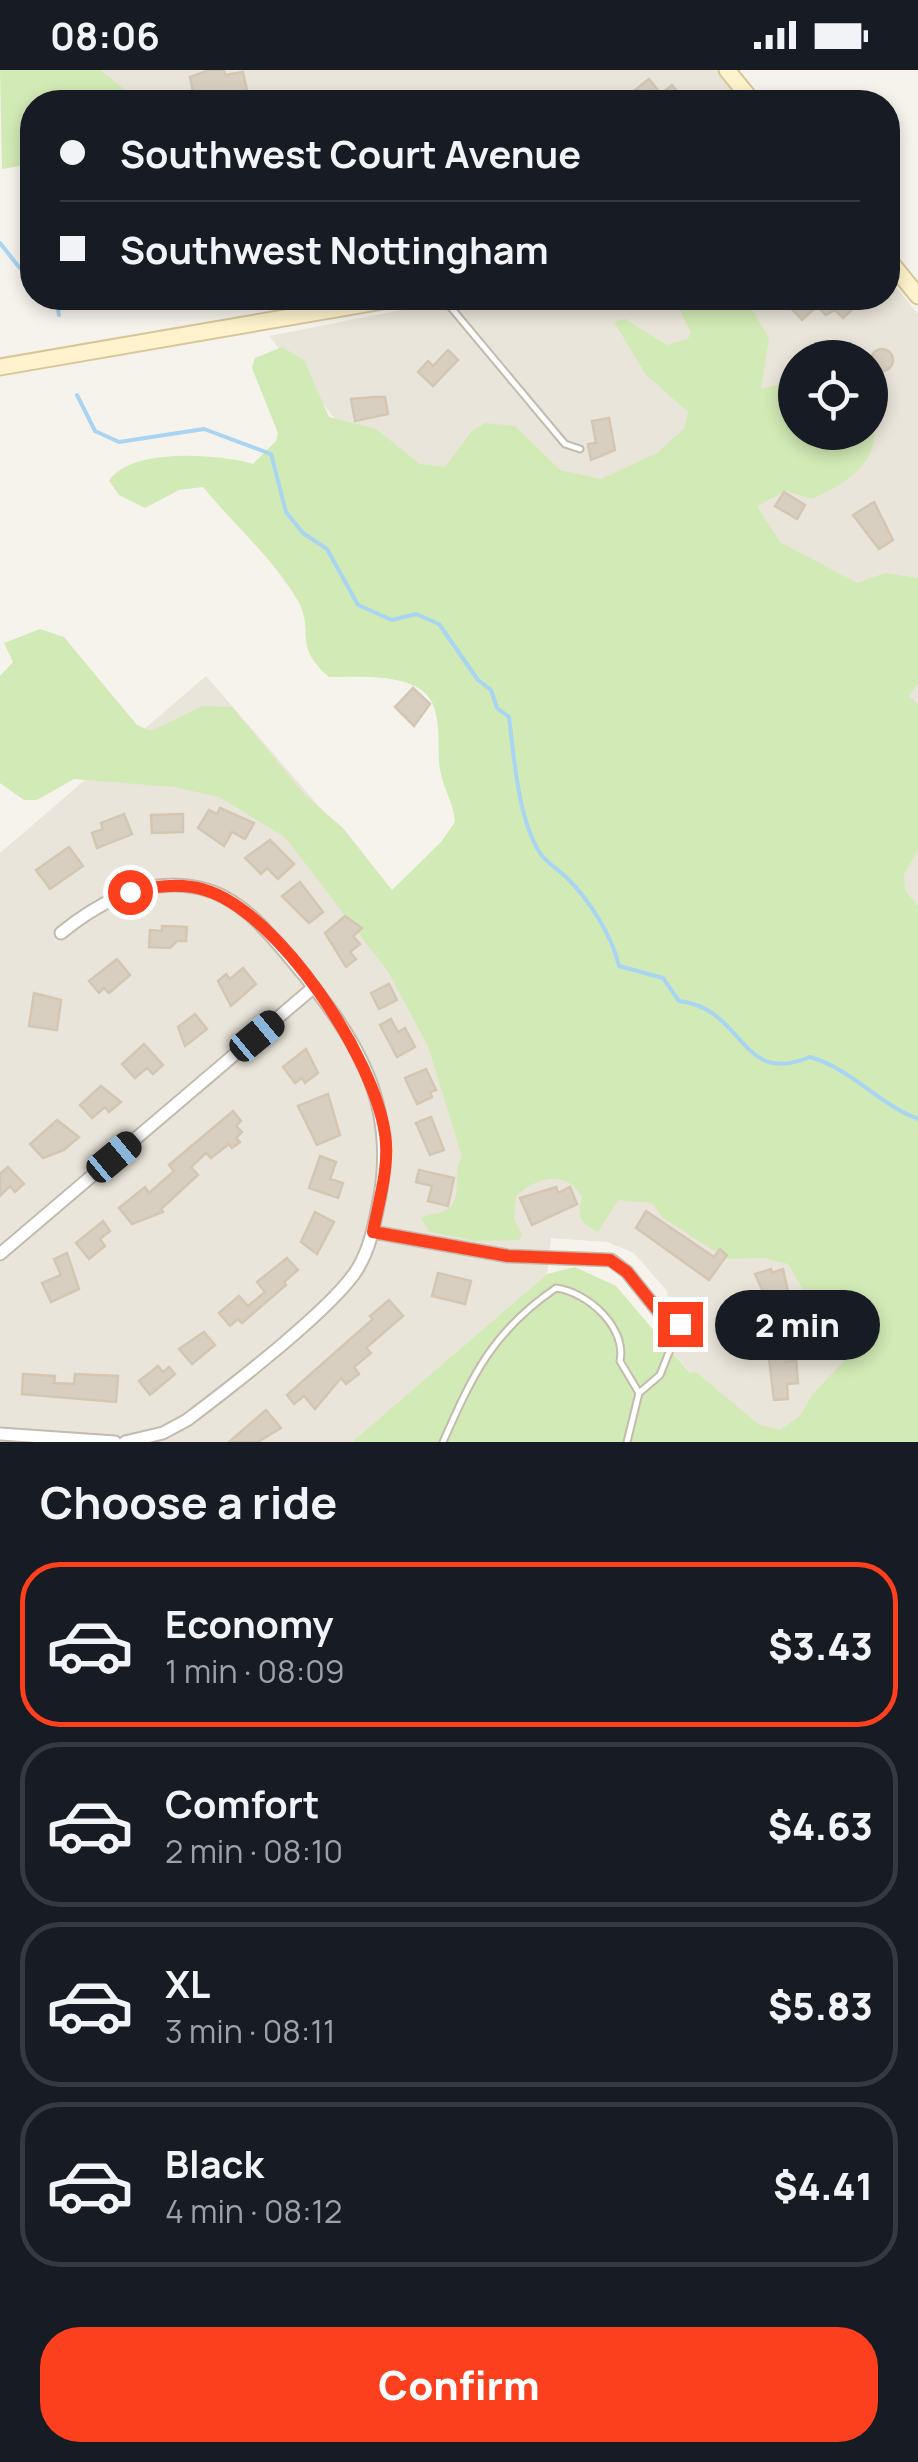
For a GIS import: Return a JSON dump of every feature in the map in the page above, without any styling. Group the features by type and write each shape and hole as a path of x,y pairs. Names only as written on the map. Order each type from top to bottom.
{"street":[{"path":"726,70 744,90"},
{"path":"900,274 918,296"},
{"path":"0,367 330,310"},
{"path":"61,934 93,909 130,892 155,886 202,888 252,917 314,987 356,1050 381,1112 387,1154 373,1232 358,1268 333,1297 202,1409 163,1433 126,1442"},
{"path":"0,1254 314,987"},
{"path":"373,1232 508,1256 610,1260 627,1272 663,1317 680,1324"},
{"path":"0,1434 115,1442"}],"lane":[{"path":"453,310 565,444 580,449"},
{"path":"443,1442 470,1380 495,1340 530,1303 556,1288 584,1298 618,1332 623,1344 620,1360 640,1393"},
{"path":"627,1442 640,1393 660,1374 680,1324"}],"shaded area":[{"path":"37,70 717,70 734,90 53,90"},
{"path":"900,292 918,314 918,1442 748,1442 673,1352 667,1291 634,1253 607,1242 551,1238 547,1274 352,1442 0,1442 0,853 206,676 658,1197 840,1051 269,336 402,310 900,310"}],"green space":[{"path":"0,70 101,70 125,90 20,90 20,166 2,169"},
{"path":"679,310 752,310 769,338 761,389 778,384 778,450 870,450 850,477 812,499 786,491 757,506 780,542 857,583 885,573 918,578 918,683 909,696 918,705 918,850 904,874 905,890 918,906 918,1442 352,1442 547,1274 575,1267 616,1286 690,1373 696,1372 758,1424 780,1430 800,1416 812,1395 845,1360 800,1326 807,1296 788,1264 764,1258 727,1259 663,1218 652,1203 618,1200 598,1232 581,1218 582,1197 575,1188 560,1179 551,1179 533,1184 516,1196 514,1219 522,1235 519,1240 475,1241 430,1232 421,1218 442,1212 455,1201 462,1157 428,1046 389,973 285,837 219,797 174,787 74,779 37,800 24,800 0,783 0,676 13,662 4,643 40,629 64,637 137,725 151,731 202,706 232,707 305,795 343,828 392,890 441,842 455,822 440,770 436,714 428,695 417,687 388,678 329,677 311,656 303,612 288,585 203,487 179,490 145,508 119,495 109,481 120,470 155,458 198,456 253,464 276,441 278,433 252,368 255,358 282,347 304,360 329,417 376,429 420,464 445,467 472,431 485,423 515,426 560,470 601,479 657,453 684,429 688,412 646,375 614,322 625,319 667,345 688,339 691,332"}],"building":[{"path":"209,70 224,70 225,75 243,72 247,90 193,90 190,77"},
{"path":"649,79 658,90 635,90"},
{"path":"793,310 813,310 802,320"},
{"path":"835,310 852,310 843,318"},
{"path":"448,350 458,360 433,386 418,372 428,361 433,366"},
{"path":"385,397 388,414 355,421 351,399"},
{"path":"609,418 615,450 591,460 588,444 596,443 592,421"},
{"path":"784,492 805,505 797,519 775,506"},
{"path":"874,502 893,540 879,549 853,515"},
{"path":"413,688 430,704 414,726 395,707"},
{"path":"220,808 254,823 245,839 232,832 224,846 198,828 209,810 217,814"},
{"path":"124,814 132,834 97,848 92,833 103,829 101,823"},
{"path":"183,814 183,832 152,833 151,815"},
{"path":"270,840 294,864 278,879 267,868 261,874 245,858"},
{"path":"69,847 83,866 50,889 36,870"},
{"path":"300,882 323,912 309,923 282,896"},
{"path":"345,916 362,928 353,936 360,944 350,952 356,959 346,967 325,933"},
{"path":"162,926 187,927 186,941 177,941 170,948 149,947 150,930 162,931"},
{"path":"117,959 130,975 109,993 104,988 99,993 89,981"},
{"path":"243,968 256,984 231,1006 218,981 226,974 230,979"},
{"path":"389,984 397,1000 379,1009 371,993"},
{"path":"34,993 61,1000 57,1030 29,1026"},
{"path":"195,1014 207,1029 185,1046 178,1027"},
{"path":"391,1019 398,1032 405,1028 415,1047 397,1057 380,1025"},
{"path":"144,1044 163,1065 153,1074 147,1068 135,1078 122,1064"},
{"path":"306,1049 318,1073 305,1083 302,1078 295,1083 283,1067"},
{"path":"426,1069 436,1090 430,1092 432,1097 417,1104 405,1078"},
{"path":"101,1086 121,1102 109,1112 105,1107 92,1118 80,1105"},
{"path":"328,1094 340,1135 317,1145 298,1106"},
{"path":"233,1111 241,1121 236,1126 242,1132 236,1138 240,1142 232,1148 229,1144 211,1158 206,1153 191,1167 198,1175 161,1209 163,1212 132,1224 119,1208 145,1187 149,1193 174,1171 169,1165"},
{"path":"431,1117 444,1150 430,1155 416,1123"},
{"path":"57,1120 79,1137 64,1150 43,1158 30,1144"},
{"path":"320,1156 336,1162 330,1179 343,1183 338,1198 309,1188"},
{"path":"8,1167 24,1184 15,1192 10,1186 0,1196 0,1174"},
{"path":"419,1170 454,1178 448,1206 428,1201 432,1186 416,1182"},
{"path":"556,1187 558,1193 570,1187 577,1204 532,1225 520,1198"},
{"path":"646,1211 714,1257 720,1249 727,1255 709,1280 636,1228"},
{"path":"315,1212 334,1222 317,1254 301,1242"},
{"path":"103,1221 110,1231 100,1239 105,1246 89,1259 76,1243"},
{"path":"67,1253 79,1289 51,1302 42,1283 61,1275 54,1259"},
{"path":"287,1258 298,1270 284,1282 286,1285 242,1323 238,1319 230,1326 219,1313 239,1296 248,1306 265,1292 257,1282"},
{"path":"771,1269 772,1273 783,1269 793,1314 776,1320 755,1274"},
{"path":"438,1273 471,1281 465,1304 432,1296"},
{"path":"389,1300 403,1316 366,1348 371,1353 354,1367 359,1374 346,1384 341,1378 315,1409 304,1396 294,1404 287,1395"},
{"path":"204,1332 215,1345 192,1364 179,1349"},
{"path":"786,1356 786,1362 796,1360 798,1383 787,1384 788,1399 774,1400 769,1358"},
{"path":"158,1366 163,1372 169,1367 175,1374 150,1395 139,1381"},
{"path":"23,1374 55,1376 54,1383 74,1384 75,1374 118,1376 116,1402 22,1394"},
{"path":"266,1410 281,1428 258,1442 229,1442"}],"waterway":[{"path":"0,243 20,268"},
{"path":"58,310 59,315"},
{"path":"77,395 95,431 119,442 204,429 271,454 286,512 303,533 327,549 358,605 392,620 416,614 439,624 478,680 491,690 497,708 509,717 518,787 533,839 543,857 592,908 619,966 663,978 679,1001 718,1017 755,1055 786,1064 810,1057 825,1062 918,1119"}],"route":[{"path":"130,892 179,886 202,888 226,898 260,925 322,997 356,1050 381,1112 387,1154 373,1232 508,1256 565,1255 610,1260 627,1272 663,1317 680,1324"}]}
